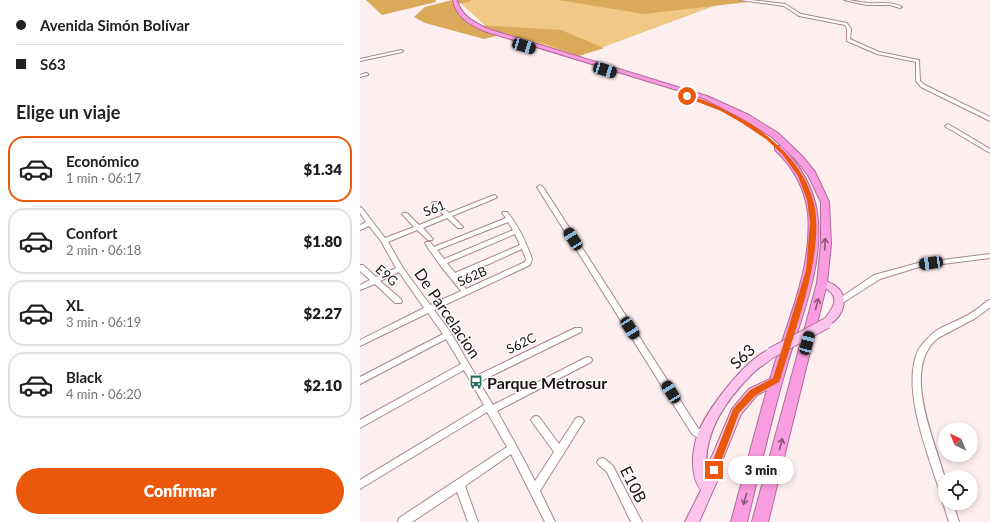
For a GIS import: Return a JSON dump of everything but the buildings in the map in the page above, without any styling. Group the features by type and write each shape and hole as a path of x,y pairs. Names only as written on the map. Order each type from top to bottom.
{"highway":[{"path":"450,0 449,4 455,15 465,24 478,31 710,99 764,128 784,144 812,174 824,202 826,244 822,283 760,522"},
{"path":"455,0 462,17 478,26 504,36 698,99 732,115 756,130 779,148 793,164 800,176 810,200 813,223 809,270 776,380 739,522"}],"main road":[{"path":"822,283 835,290 839,294 841,300"},
{"name":"S63","path":"708,488 704,486 701,480 699,460 703,436 709,422 755,364 771,353 827,323 835,314 841,300"},
{"path":"692,522 712,479 716,461 736,412 753,392 776,380"}],"street":[{"path":"742,0 761,1 784,5 788,6 794,13 800,15 842,23 849,27 848,40 878,53 918,61 918,82 923,86 990,119"},
{"path":"846,0 885,6 897,11"},
{"path":"872,4 890,4 900,7"},
{"path":"360,60 401,50"},
{"path":"360,76 366,74"},
{"path":"948,126 990,151"},
{"path":"540,187 695,431 703,436"},
{"name":"S61","path":"384,241 494,197"},
{"path":"435,203 460,227"},
{"name":"De Parcelacion","path":"360,209 384,241 400,269 448,335 513,448 550,522"},
{"path":"453,277 523,246 510,219 505,213"},
{"path":"405,214 419,227 442,263 465,292"},
{"path":"430,244 510,219"},
{"path":"360,228 369,223"},
{"path":"442,263 516,231"},
{"name":"S62B","path":"360,343 530,262 523,246"},
{"path":"841,300 877,278 918,265 990,256"},
{"name":"E9G","path":"360,267 398,300"},
{"path":"360,288 400,269"},
{"path":"938,470 920,408 916,377 918,360 922,348 930,340 939,333 970,317 990,303"},
{"name":"S62C","path":"475,380 578,330"},
{"path":"360,381 448,335"},
{"path":"360,485 490,408 588,360"},
{"path":"360,424 466,365"},
{"path":"536,420 559,452"},
{"path":"535,490 578,421"},
{"path":"403,522 513,448"},
{"name":"E10B","path":"602,462 610,469 636,522"},
{"path":"459,484 473,522"},
{"path":"950,510 954,522"}],"shaded area":[{"path":"366,0 436,0 436,2 382,15"},
{"path":"452,0 471,0 469,2 455,4 460,17 477,25 561,30 604,48 579,56 545,44 504,34 484,39 425,23 414,17 425,7"},
{"path":"457,0 722,0 717,5 579,56 489,29"},
{"path":"559,0 744,0 748,2 644,14"}],"place":[{"name":"Parque Metrosur","path":"476,382"}],"route":[{"path":"687,96 723,110 744,122 768,138 784,153 800,176 810,200 813,223 809,270 776,380 753,392 736,412 716,461 714,470"}]}
